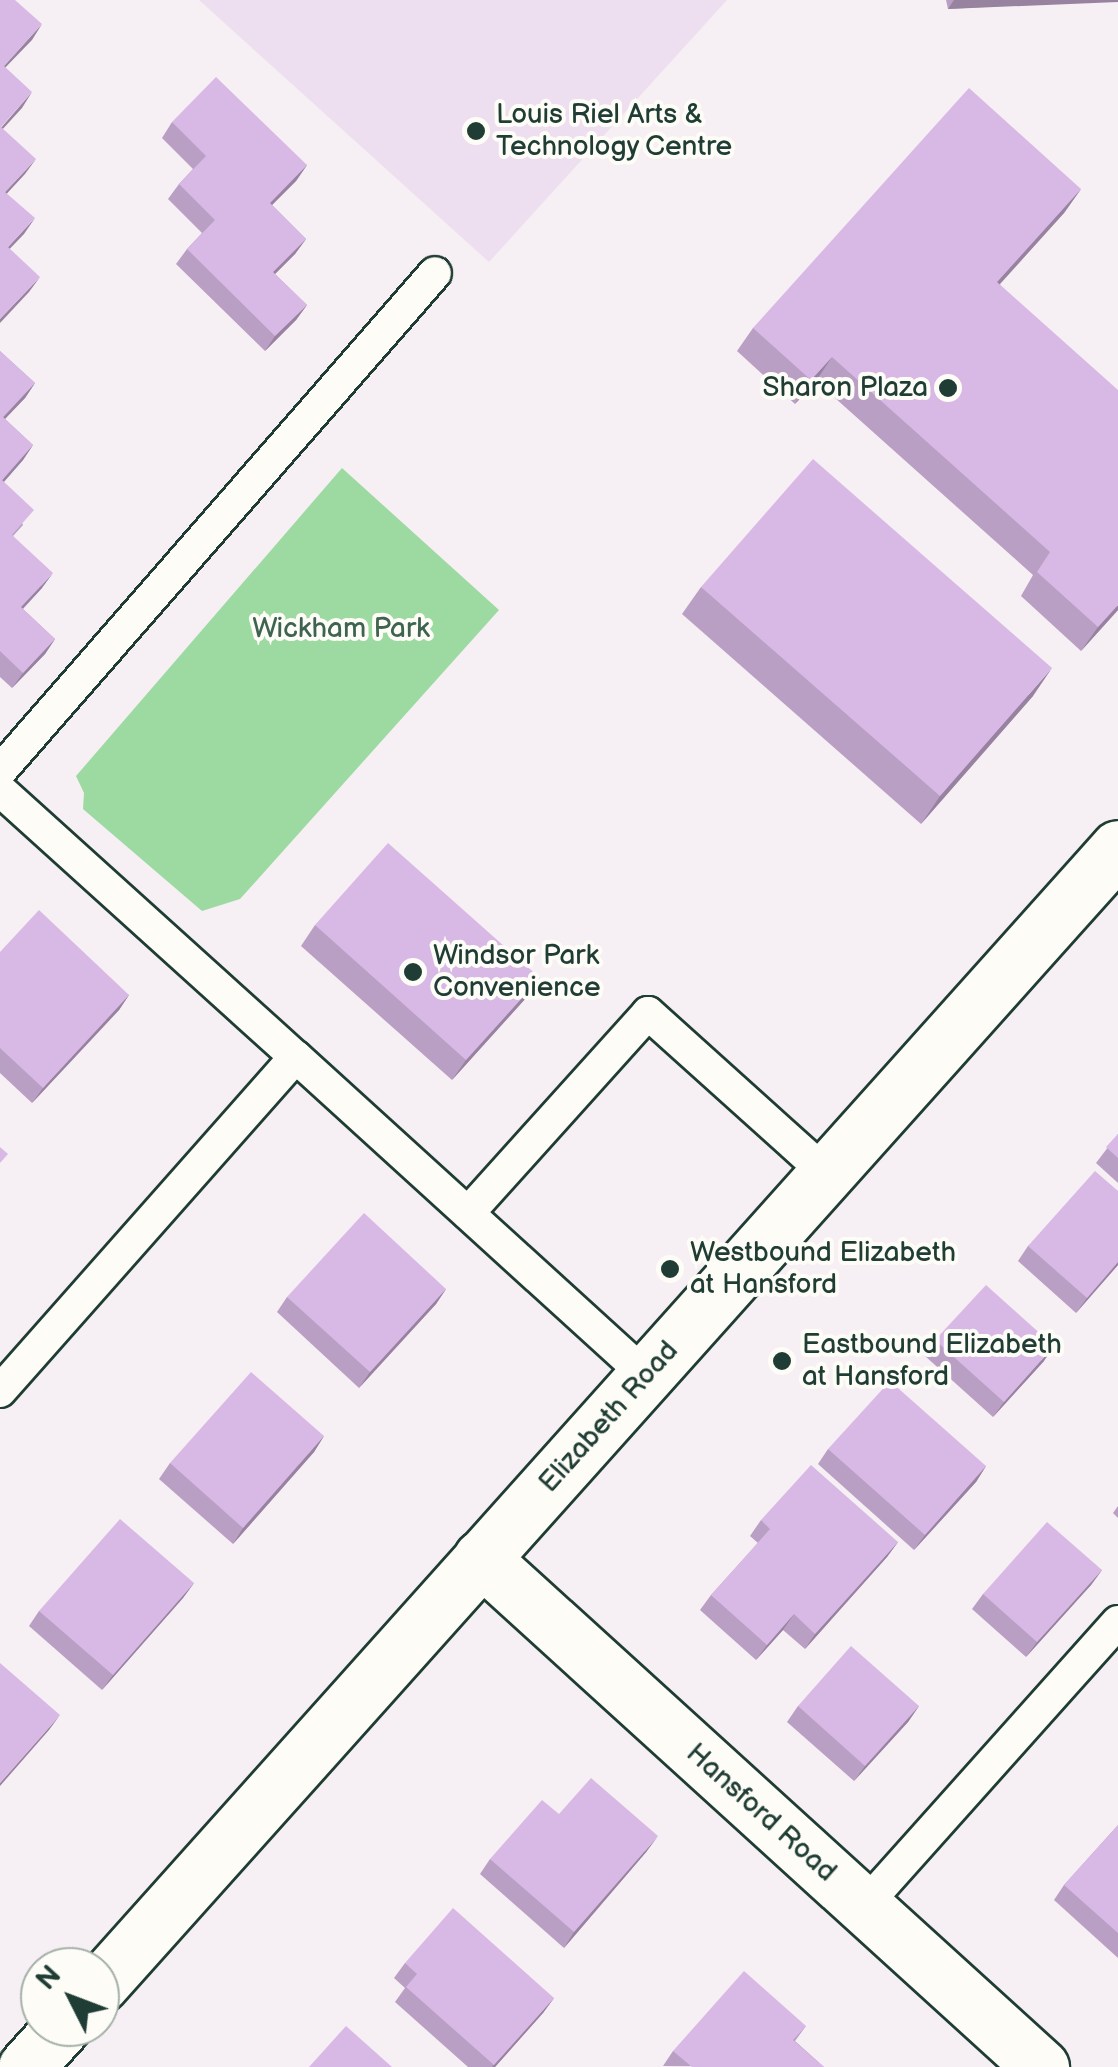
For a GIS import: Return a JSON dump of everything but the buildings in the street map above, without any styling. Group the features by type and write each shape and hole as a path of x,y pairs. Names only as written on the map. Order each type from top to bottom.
{"street":[{"name":"Elizabeth Road","path":"120,1963 1118,848"},
{"name":"Hansford Road","path":"481,1558 1041,2067"},
{"path":"26,2067 44,2047"}],"lane":[{"path":"0,770 435,272"},
{"path":"0,790 647,1376"},
{"path":"468,1213 648,1013 827,1174"},
{"path":"0,1390 296,1057"},
{"path":"864,1906 1118,1622"}],"shaded area":[{"name":"Louis Riel Arts & Technology Centre","path":"199,0 727,0 489,262"}],"green space":[{"name":"Wickham Park","path":"342,468 499,610 240,899 202,911 83,809 84,793 76,776"}],"place":[{"name":"Louis Riel Arts & Technology Centre","path":"476,131"},
{"name":"Sharon Plaza","path":"948,388"},
{"name":"Windsor Park Convenience","path":"413,972"},
{"name":"Westbound Elizabeth at Hansford","path":"670,1269"},
{"name":"Eastbound Elizabeth at Hansford","path":"782,1361"}]}
